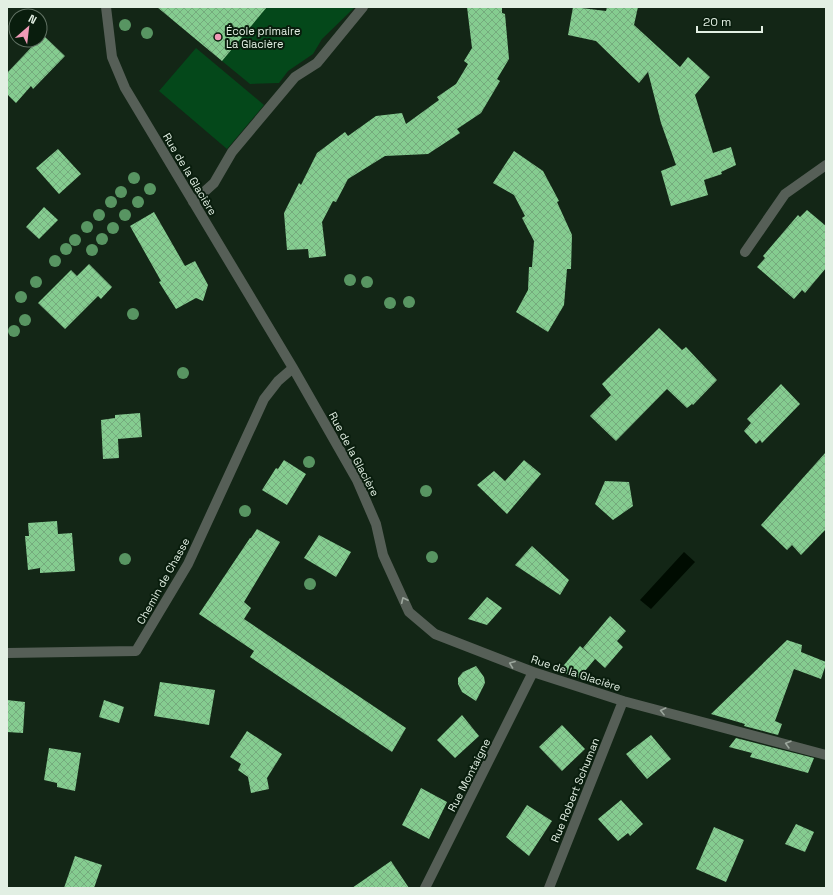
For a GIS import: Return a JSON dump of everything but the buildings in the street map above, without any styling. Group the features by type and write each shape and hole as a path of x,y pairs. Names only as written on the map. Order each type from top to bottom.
{"street":[{"name":"Rue de la Glacière","path":"106,7 112,57 124,88 293,368 357,480 376,524 383,555 409,612 435,634 533,672 623,701 826,755"},
{"path":"193,202 214,183 232,152 295,77 317,63 363,7"},
{"path":"745,252 785,194 826,165"},
{"name":"Chemin de Chasse","path":"7,653 136,651 188,564 264,399 278,380 293,368"},
{"name":"Rue Montaigne","path":"425,888 533,672"},
{"name":"Rue Robert Schuman","path":"549,888 623,701"}],"green space":[{"path":"267,7 355,7 322,39 313,54 288,71 279,83 250,84 222,61"},
{"path":"196,48 264,105 227,149 159,91"}],"shaded area":[{"path":"684,552 695,562 651,609 640,600"}],"place":[{"name":"École primaire La Glacière","path":"218,37"}]}
